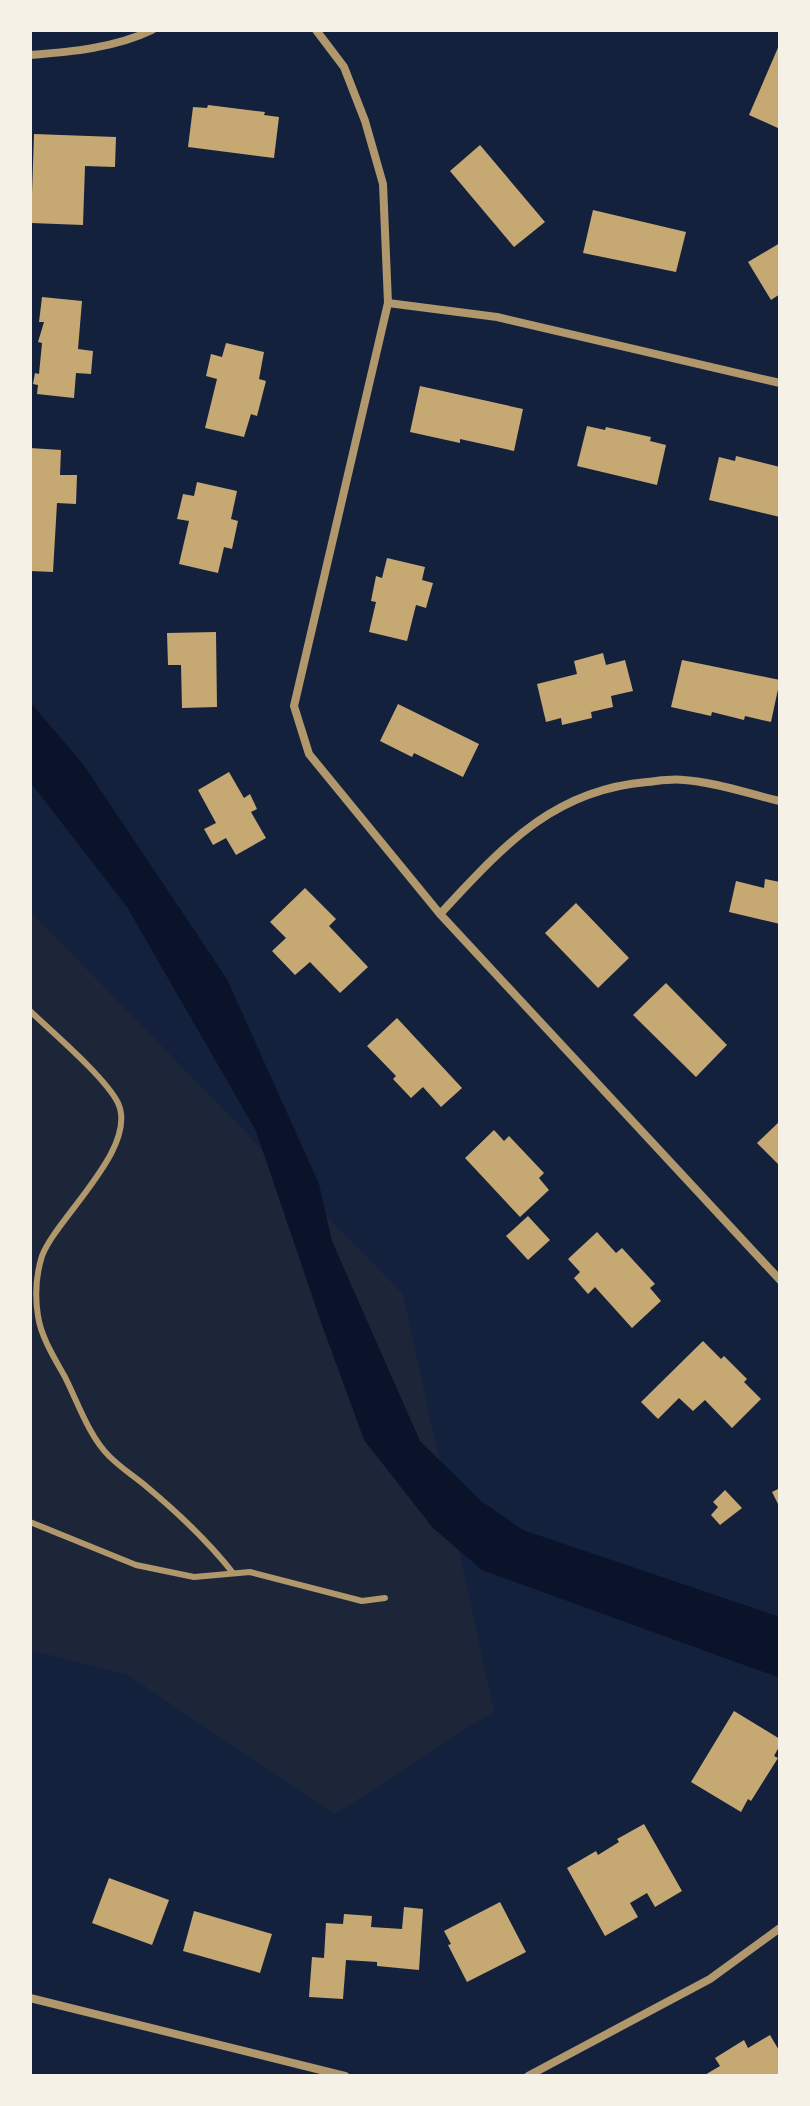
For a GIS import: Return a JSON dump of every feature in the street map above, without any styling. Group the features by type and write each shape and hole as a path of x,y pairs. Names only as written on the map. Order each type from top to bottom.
{"street":[{"path":"30,55 63,53 107,44 152,30"},
{"path":"316,30 344,67 365,121 383,184 388,303 294,706 309,754 440,914 780,1280"},
{"path":"388,303 497,317 780,383"},
{"path":"440,914 478,873 534,821 577,797 604,788 683,779 780,801"},
{"path":"528,2076 710,1979 780,1928"},
{"path":"30,1998 345,2076"}],"lane":[{"path":"30,1011 107,1086 118,1101 121,1120 102,1171 43,1253 36,1291 38,1319 94,1436 109,1456 204,1539 233,1573"},
{"path":"30,1522 136,1565 194,1577 250,1572 362,1601 385,1598"}],"shaded area":[{"path":"30,702 83,764 227,979 319,1184 332,1241 420,1441 481,1501 523,1530 780,1617 780,1678 482,1570 433,1528 364,1440 256,1131 127,907 30,782"},
{"path":"30,911 403,1294 494,1711 335,1814 128,1675 30,1650"}],"building":[{"path":"780,43 780,129 749,115"},
{"path":"208,105 265,112 264,115 279,117 274,158 188,147 193,107 207,108"},
{"path":"34,134 116,137 115,167 85,166 83,225 31,223"},
{"path":"480,145 545,222 514,247 450,171"},
{"path":"593,210 686,232 676,272 583,253"},
{"path":"780,243 780,294 771,300 748,262"},
{"path":"42,297 82,301 78,349 93,351 91,374 76,373 74,398 37,394 38,385 33,384 35,373 39,374 42,343 38,342 44,322 39,322"},
{"path":"226,343 264,352 259,379 266,381 257,416 251,414 244,437 205,428 217,379 206,376 211,354 222,357"},
{"path":"420,386 523,409 514,451 410,432"},
{"path":"587,426 651,437 650,441 666,445 657,485 577,466"},
{"path":"30,448 61,450 60,475 77,475 76,504 57,503 53,572 30,571"},
{"path":"736,456 780,467 780,517 709,500 719,457 735,461"},
{"path":"197,482 237,491 231,519 238,521 232,549 224,547 218,573 179,564 189,521 177,519 183,494 194,496"},
{"path":"387,558 425,567 422,580 433,583 426,608 416,605 407,641 369,632 376,602 371,601 376,576 382,578"},
{"path":"216,632 217,707 182,708 181,665 168,665 167,633"},
{"path":"603,653 606,665 625,660 633,691 611,696 613,707 591,712 592,718 562,725 561,718 546,722 537,684 577,674 574,661"},
{"path":"682,660 780,680 771,722 745,716 744,720 712,712 711,716 671,707"},
{"path":"398,704 479,744 463,777 414,753 412,757 380,741"},
{"path":"229,772 244,798 250,794 257,809 251,812 266,838 236,855 226,838 213,845 204,829 216,823 198,790"},
{"path":"765,879 780,882 780,924 729,912 736,881 764,888"},
{"path":"305,888 336,919 329,926 368,967 340,993 310,962 295,975 272,951 286,938 270,922"},
{"path":"576,903 629,958 598,988 545,933"},
{"path":"666,983 727,1045 696,1077 633,1015"},
{"path":"397,1018 462,1088 441,1107 423,1087 411,1098 393,1079 396,1076 367,1046"},
{"path":"780,1121 780,1166 757,1143"},
{"path":"494,1130 504,1141 509,1136 544,1173 539,1178 549,1190 520,1217 465,1158"},
{"path":"528,1216 550,1240 528,1260 506,1236"},
{"path":"597,1232 616,1253 622,1248 655,1284 650,1288 661,1301 632,1328 595,1287 588,1294 574,1278 580,1272 568,1259"},
{"path":"703,1341 747,1379 744,1382 761,1399 732,1428 705,1400 693,1411 679,1398 658,1419 641,1402"},
{"path":"780,1488 780,1508 772,1492"},
{"path":"725,1490 742,1508 720,1525 711,1515 718,1507 713,1502"},
{"path":"734,1711 780,1739 774,1756 778,1758 741,1812 691,1782"},
{"path":"644,1824 682,1891 655,1907 647,1893 630,1903 638,1917 605,1936 567,1868 596,1851 598,1855 619,1842 617,1839"},
{"path":"109,1878 169,1900 152,1945 92,1923"},
{"path":"500,1902 526,1952 467,1982 444,1931"},
{"path":"404,1907 423,1909 419,1970 346,1960 343,1999 309,1997 312,1957 324,1958 326,1923 343,1924 344,1914 372,1916 371,1927 402,1929"},
{"path":"194,1911 272,1934 260,1973 183,1951"},
{"path":"770,2035 780,2052 780,2076 703,2076 720,2066 715,2058 744,2040 748,2048"}]}
